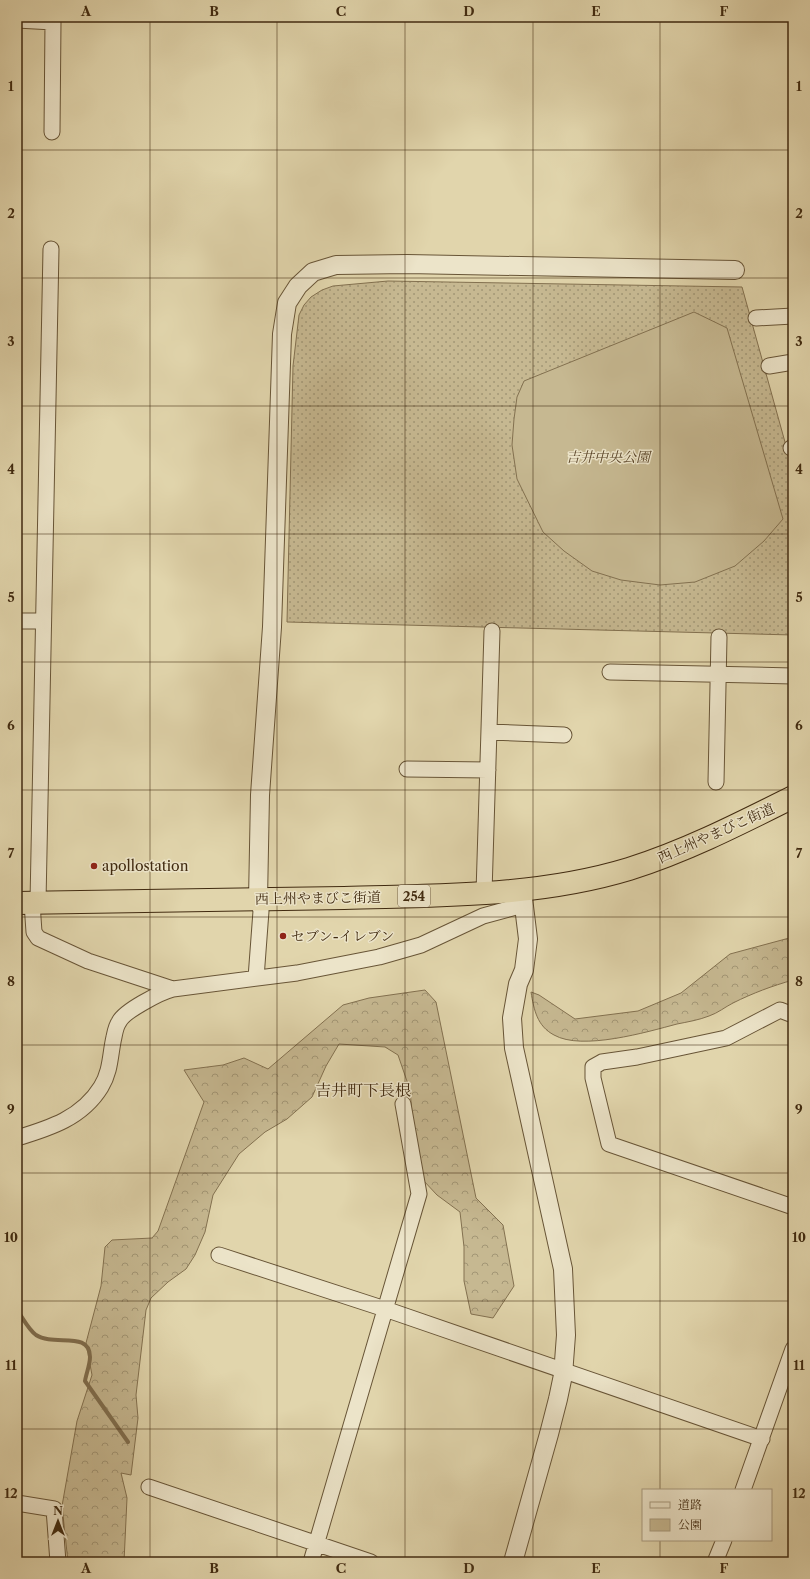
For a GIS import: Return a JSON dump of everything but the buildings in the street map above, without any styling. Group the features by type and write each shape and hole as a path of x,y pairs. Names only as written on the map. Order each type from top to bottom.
{"highway":[{"name":"西上州やまびこ街道","path":"29,903 258,900 484,893 519,898 570,883 627,870 679,852 793,798"}],"street":[{"path":"17,20 53,22 52,132"},
{"path":"51,249 43,621 29,903 34,932 38,938 88,961 173,989"},
{"path":"256,978 261,911 258,900 260,795 272,627 282,334 286,303 298,286 313,272 336,265 414,264 735,270"},
{"path":"756,318 793,316"},
{"path":"769,366 793,362"},
{"path":"17,621 43,621"},
{"path":"484,893 492,631"},
{"path":"716,782 719,637"},
{"path":"610,672 793,676"},
{"path":"489,732 564,735"},
{"path":"407,768 488,770"},
{"path":"17,1138 61,1123 82,1109 101,1086 109,1069 114,1037 119,1021 134,1009 162,992 173,989 297,973 364,960 421,945 519,898 528,939 524,970 518,984 512,1018 512,1032 514,1048 563,1269 566,1315 563,1371 549,1434 513,1562"},
{"path":"793,1015 780,1010 726,1038 637,1057 602,1062 593,1067 593,1078 609,1144 793,1207"},
{"path":"311,1562 419,1194 403,1104"},
{"path":"219,1255 762,1439"},
{"path":"742,1489 762,1439 793,1349"},
{"path":"150,1487 372,1562"},
{"path":"17,1503 54,1509 58,1562"},
{"path":"715,1562 724,1541"}],"green space":[{"name":"吉井中央公園","path":"388,281 742,287 793,471 793,635 287,622 293,366 299,315 304,305 311,297 322,290 333,286"},
{"path":"694,312 727,328 783,519 764,541 735,566 695,582 660,585 621,580 592,571 564,551 543,532 517,479 512,445 517,397 524,381"},
{"path":"793,937 793,980 755,993 701,1019 632,1035 597,1041 581,1041 566,1039 554,1035 548,1031 537,1017 533,1005 531,992 539,995 575,1019 638,1011 681,993 730,954"},
{"path":"425,990 436,1002 476,1198 503,1225 514,1286 493,1318 471,1314 464,1281 464,1247 460,1212 437,1195 423,1180 416,1160 410,1090 398,1055 385,1047 339,1044 326,1066 312,1097 287,1119 265,1132 239,1154 213,1195 205,1232 195,1255 186,1269 168,1282 151,1298 146,1310 136,1395 138,1418 131,1475 121,1473 127,1498 124,1562 68,1562 62,1506 77,1421 92,1375 86,1343 101,1286 105,1247 112,1240 152,1238 158,1231 204,1102 184,1070 223,1065 244,1058 268,1069 343,1005 369,998"}],"waterway":[{"path":"17,1125 18,1134"},
{"path":"17,1156 18,1141"},
{"path":"17,1310 28,1327 36,1335 52,1340 70,1340 78,1341 84,1344 88,1349 90,1357 85,1381 128,1442"}],"place":[{"name":"apollostation","path":"94,866"},
{"name":"セブン-イレブン","path":"283,936"}],"district":[{"name":"吉井町下長根","path":"363,1090"}]}
